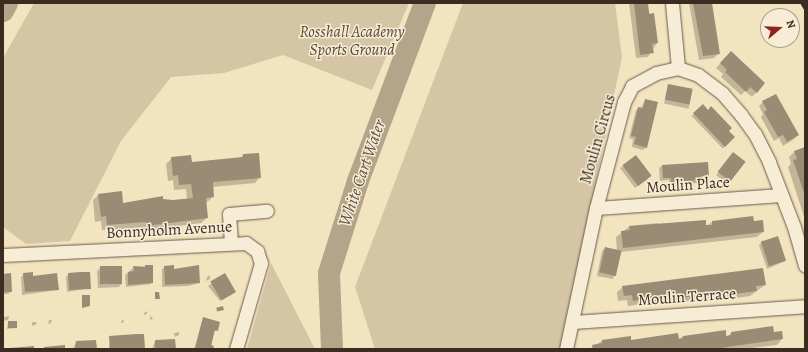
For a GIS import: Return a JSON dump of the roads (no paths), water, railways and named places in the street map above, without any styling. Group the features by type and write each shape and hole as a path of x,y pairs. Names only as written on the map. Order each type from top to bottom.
{"street":[{"path":"672,3 678,68 704,79 722,93 755,134 782,195 805,265"},
{"name":"Moulin Circus","path":"566,349 596,208 624,102 632,86 656,73 678,68"},
{"name":"Moulin Place","path":"596,208 782,195"},
{"path":"231,243 229,214 267,211"},
{"name":"Bonnyholm Avenue","path":"3,255 246,243 257,251 261,263 236,349"},
{"name":"Moulin Terrace","path":"572,322 805,306"}],"waterway":[{"name":"White Cart Water","path":"3,11 7,3"},
{"name":"White Cart Water","path":"332,349 329,273 358,181 425,3"}],"railway":[{"path":"802,3 805,8"}],"park label":[{"name":"Rosshall Academy Sports Ground","path":"352,41"}]}
